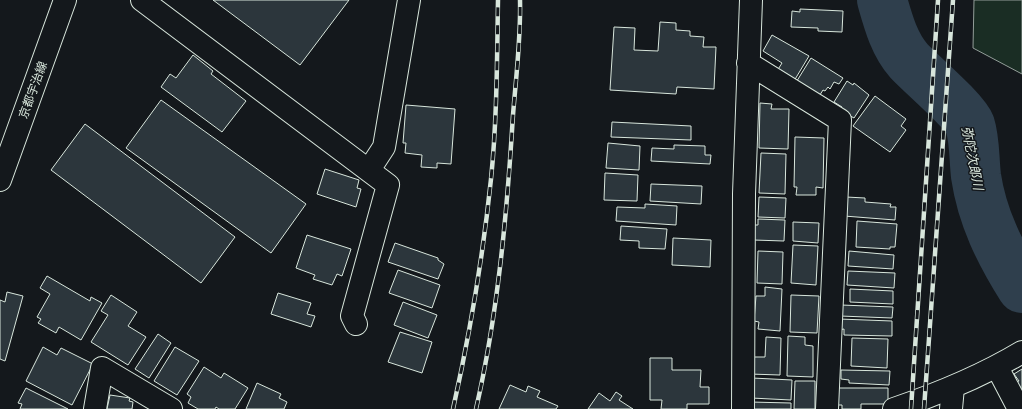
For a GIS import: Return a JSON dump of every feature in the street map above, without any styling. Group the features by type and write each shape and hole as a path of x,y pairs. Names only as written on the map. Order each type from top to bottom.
{"street":[{"name":"京都宇治線","path":"0,180 65,0"},
{"path":"142,0 388,185 352,316 356,324"},
{"path":"369,170 384,147 409,0"},
{"path":"743,409 744,194 750,0"},
{"path":"748,64 840,120 827,409"},
{"path":"894,409 953,387 997,367 1022,352"},
{"path":"997,367 1019,409"},
{"path":"95,409 102,368 171,409"},
{"path":"951,409 953,387"}],"green space":[{"path":"974,0 1022,0 1022,74 973,48"}],"building":[{"path":"213,0 349,0 300,65"},
{"path":"800,9 843,11 842,32 818,31 818,28 791,27 792,11 800,12"},
{"path":"660,22 676,23 676,30 690,31 690,36 704,37 703,47 716,47 714,89 677,87 676,94 610,90 614,27 635,28 634,50 658,51"},
{"path":"772,35 809,56 794,81 777,71 782,63 763,51"},
{"path":"193,55 213,71 211,74 246,101 222,132 161,87 170,74 176,78"},
{"path":"811,58 843,78 839,84 834,82 830,89 828,87 825,91 823,90 818,98 795,84"},
{"path":"847,81 853,85 854,83 869,95 854,118 840,110 842,107 834,102"},
{"path":"875,96 906,119 901,126 906,130 890,152 853,126"},
{"path":"161,100 306,204 271,253 126,148"},
{"path":"760,103 772,104 771,109 789,109 788,149 759,148"},
{"path":"406,105 455,109 451,164 437,163 437,168 421,167 422,155 405,153 406,143 403,143"},
{"path":"612,122 691,126 691,140 611,137"},
{"path":"85,124 235,237 201,283 51,170"},
{"path":"795,137 824,138 823,188 816,187 816,195 796,195 797,187 794,187"},
{"path":"608,143 640,146 639,170 606,168"},
{"path":"674,145 705,146 705,155 711,155 710,164 651,161 652,148 674,149"},
{"path":"761,153 786,154 785,194 759,193"},
{"path":"325,169 359,180 357,188 361,189 356,207 317,194"},
{"path":"605,173 638,175 637,201 604,200"},
{"path":"651,184 702,186 701,204 650,201"},
{"path":"759,197 786,198 785,218 758,217"},
{"path":"846,197 865,198 865,202 891,204 890,207 896,207 895,220 844,216"},
{"path":"645,204 677,206 676,225 616,221 617,207 645,208"},
{"path":"758,219 785,220 784,241 753,240 753,225 758,225"},
{"path":"857,221 897,224 895,247 890,247 890,249 856,247"},
{"path":"793,222 819,223 818,243 793,241"},
{"path":"621,226 667,229 665,249 639,248 639,241 620,240"},
{"path":"307,235 351,249 342,276 337,274 332,285 313,279 315,275 296,268"},
{"path":"673,238 711,240 710,267 672,265"},
{"path":"395,243 438,258 438,260 444,264 438,279 388,262"},
{"path":"793,245 818,246 816,285 791,283"},
{"path":"758,251 783,252 782,284 757,283"},
{"path":"849,251 894,255 893,269 848,266"},
{"path":"398,270 440,285 432,308 389,293"},
{"path":"848,271 895,273 894,288 847,285"},
{"path":"47,276 90,301 91,297 102,303 81,340 59,327 56,333 38,323 41,319 37,317 50,294 40,288"},
{"path":"765,287 782,289 780,331 758,329 759,322 754,321 756,296 765,296"},
{"path":"850,289 893,291 893,304 850,302"},
{"path":"7,292 23,296 5,361 0,359 0,300 5,302"},
{"path":"278,293 311,303 307,314 315,316 311,327 271,314"},
{"path":"111,295 137,312 128,326 146,337 128,365 91,342 108,315 101,311"},
{"path":"791,295 819,296 817,333 790,332"},
{"path":"403,302 437,315 428,338 394,325"},
{"path":"841,305 893,307 892,318 840,316"},
{"path":"839,319 892,321 892,336 844,335 844,329 839,330"},
{"path":"400,332 432,342 422,373 388,362"},
{"path":"158,334 171,343 149,378 135,369"},
{"path":"788,336 805,337 805,345 813,346 813,377 787,376"},
{"path":"766,337 781,338 780,375 749,374 750,357 765,357"},
{"path":"852,338 888,339 887,368 851,366"},
{"path":"43,347 57,355 61,348 93,364 72,405 26,381"},
{"path":"175,347 199,361 177,395 154,381"},
{"path":"650,358 672,358 672,370 701,370 700,387 709,387 709,404 687,404 687,409 661,409 662,400 650,400"},
{"path":"204,367 221,378 224,373 248,388 235,409 219,409 216,407 215,409 198,409 188,403 191,397 187,394"},
{"path":"1022,369 1022,391 1016,382 1019,381 1014,374"},
{"path":"841,370 890,371 889,385 849,383 849,380 841,379"},
{"path":"752,378 792,380 791,400 751,398"},
{"path":"795,381 815,381 815,409 794,409"},
{"path":"257,383 281,394 279,398 287,402 284,409 246,409"},
{"path":"510,385 526,392 528,386 540,391 537,397 558,406 556,409 499,409"},
{"path":"26,388 68,409 20,409 22,404 18,403"},
{"path":"838,388 888,388 888,404 861,404 861,409 842,409 842,405 838,405"},
{"path":"616,392 622,396 619,400 633,409 588,409 599,393 610,401"},
{"path":"110,395 130,398 129,401 133,402 132,409 107,409"},
{"path":"750,402 791,403 791,409 749,409"}],"waterway":[{"name":"弥陀次郎川","path":"882,0 892,32 899,47 909,61 960,111 970,125 974,144 976,176 987,220 1006,262 1022,288"}],"railway":[{"path":"453,409 475,294 491,179 496,112 498,0"},
{"path":"476,409 484,373 496,300 508,189 520,29 520,0"},
{"path":"911,409 938,0"},
{"path":"924,409 953,0"}]}
